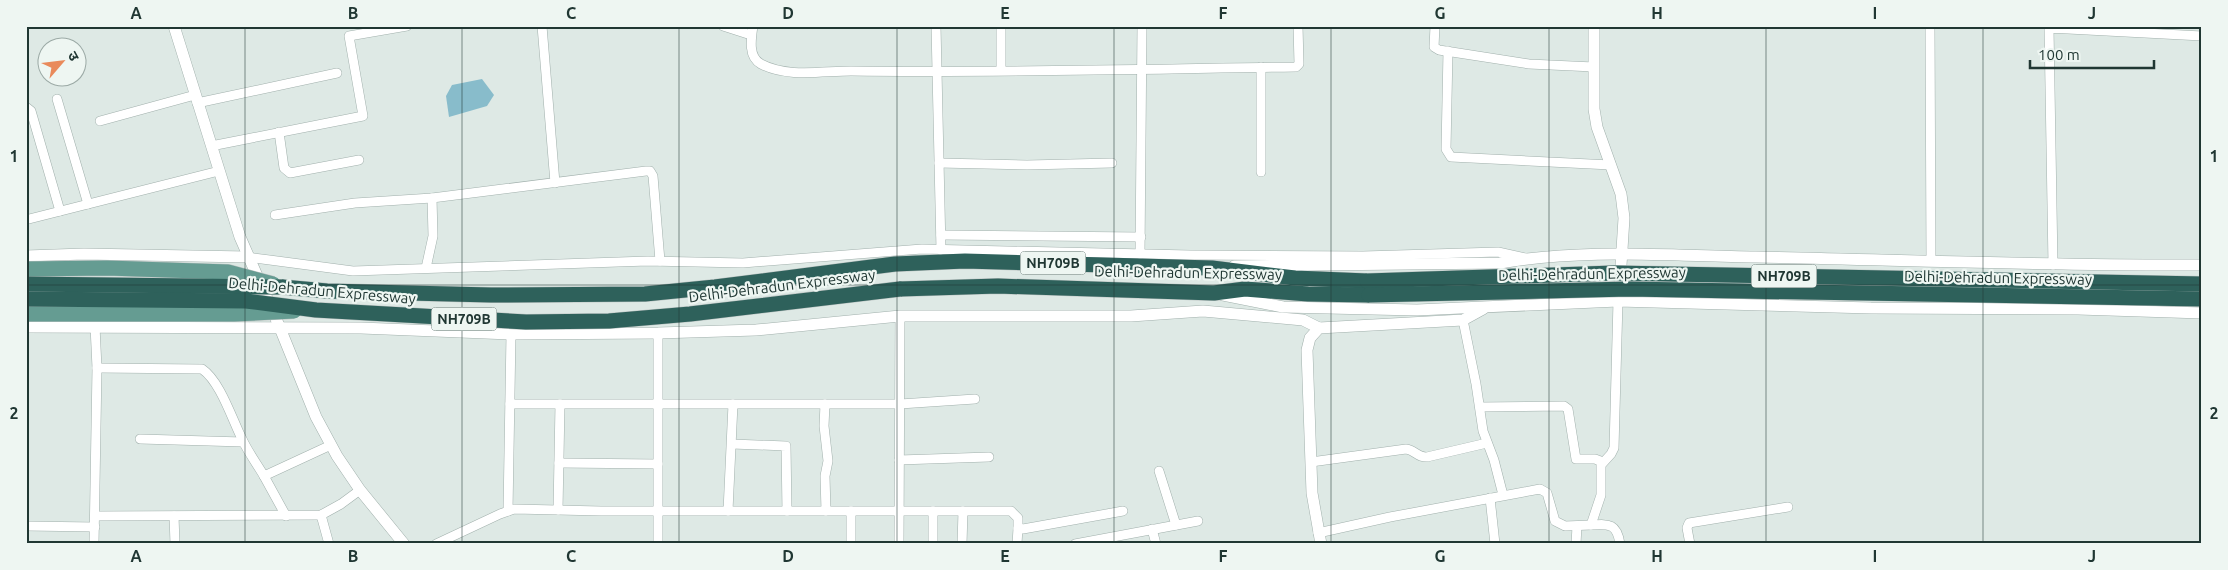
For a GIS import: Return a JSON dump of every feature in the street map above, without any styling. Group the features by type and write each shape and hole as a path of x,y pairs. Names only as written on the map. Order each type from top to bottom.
{"highway":[{"name":"Delhi-Dehradun Expressway","path":"26,284 282,287 327,291 491,295 645,294 895,264 965,262 1212,268 1368,288 1629,289 2202,299"},
{"name":"Delhi-Dehradun Expressway","path":"26,299 246,301 316,310 526,322 609,321 690,314 900,289 998,286 1214,293 1245,289 1308,294 1368,288 1614,273 2202,284"}],"main road":[{"path":"26,269 108,268 228,272 282,287"},
{"path":"26,314 234,314 316,310"}],"street":[{"path":"174,26 248,258 280,328 312,409 331,445 360,490 404,544"},
{"path":"211,146 363,116 347,26"},
{"path":"349,36 407,26"},
{"path":"542,26 555,183"},
{"path":"723,26 752,31 751,48 756,60 770,68 782,71 937,73 1000,70 1298,66 1298,26"},
{"path":"936,26 941,250"},
{"path":"1000,70 1001,26"},
{"path":"1140,254 1142,26"},
{"path":"1435,26 1434,47 1448,51 1529,64 1594,67"},
{"path":"1591,525 1601,495 1601,465 1612,454 1614,448 1618,300 1623,254 1621,194 1597,127 1594,26"},
{"path":"1930,26 1931,261"},
{"path":"2053,265 2049,28 2202,36"},
{"path":"1448,51 1446,149 1451,158 1610,165"},
{"path":"1261,67 1261,172"},
{"path":"100,122 196,99 337,73"},
{"path":"57,99 88,204"},
{"path":"26,107 31,111 60,211"},
{"path":"279,132 284,168 290,173 358,160"},
{"path":"939,163 1026,165 1112,163"},
{"path":"29,219 219,171"},
{"path":"275,215 355,203 432,198 646,171 652,173 660,262"},
{"path":"426,268 434,236 432,198"},
{"path":"941,235 1141,237"},
{"path":"26,256 84,254 248,258 353,271 660,262 743,262 846,254 941,250 1363,256 1498,252 1528,258"},
{"path":"1212,268 1257,264 1360,266 1500,263 1528,258 1623,254 2053,265 2202,265"},
{"path":"1214,293 1283,306 1417,310 1618,300 1881,308 2078,309 2202,313"},
{"path":"26,327 280,328 511,334 658,333 756,330 900,316 1131,316 1204,311 1303,320 1319,328 1463,320 1487,306"},
{"path":"899,544 900,316"},
{"path":"1463,320 1480,407 1480,419 1494,460 1503,495"},
{"path":"94,544 95,326"},
{"path":"1319,328 1310,338 1307,350 1310,462 1312,493 1319,538 1503,495 1540,489 1547,493 1555,521 1565,526 1607,524 1613,526 1619,534 1620,544"},
{"path":"658,333 658,544"},
{"path":"508,511 511,334"},
{"path":"96,368 192,367 202,369 208,373 243,442 286,516"},
{"path":"510,404 900,404 975,399"},
{"path":"558,510 560,404"},
{"path":"728,511 733,404"},
{"path":"825,404 824,426 828,461 825,476 826,511"},
{"path":"1480,407 1564,406 1568,409 1576,459 1595,459 1603,462"},
{"path":"140,439 243,442"},
{"path":"1310,462 1406,449 1414,451 1420,456 1427,457 1487,443"},
{"path":"732,444 786,446 787,511"},
{"path":"264,476 331,445"},
{"path":"899,460 989,458"},
{"path":"559,463 658,464"},
{"path":"1159,471 1176,525"},
{"path":"95,516 321,515 335,508 360,490"},
{"path":"1490,498 1495,544"},
{"path":"1690,544 1687,528 1689,523 1788,508"},
{"path":"436,544 508,511 558,510 1012,511 1018,518 1018,544"},
{"path":"933,511 933,544"},
{"path":"962,511 962,544"},
{"path":"1018,528 1123,511"},
{"path":"851,512 851,544"},
{"path":"321,515 329,544"},
{"path":"174,516 176,544"},
{"path":"1075,544 1095,543 1198,521"},
{"path":"26,526 94,527"},
{"path":"1576,544 1577,526"},
{"path":"1152,530 1156,544"}],"water":[{"path":"482,79 494,95 487,106 449,117 446,96 452,85"}]}
